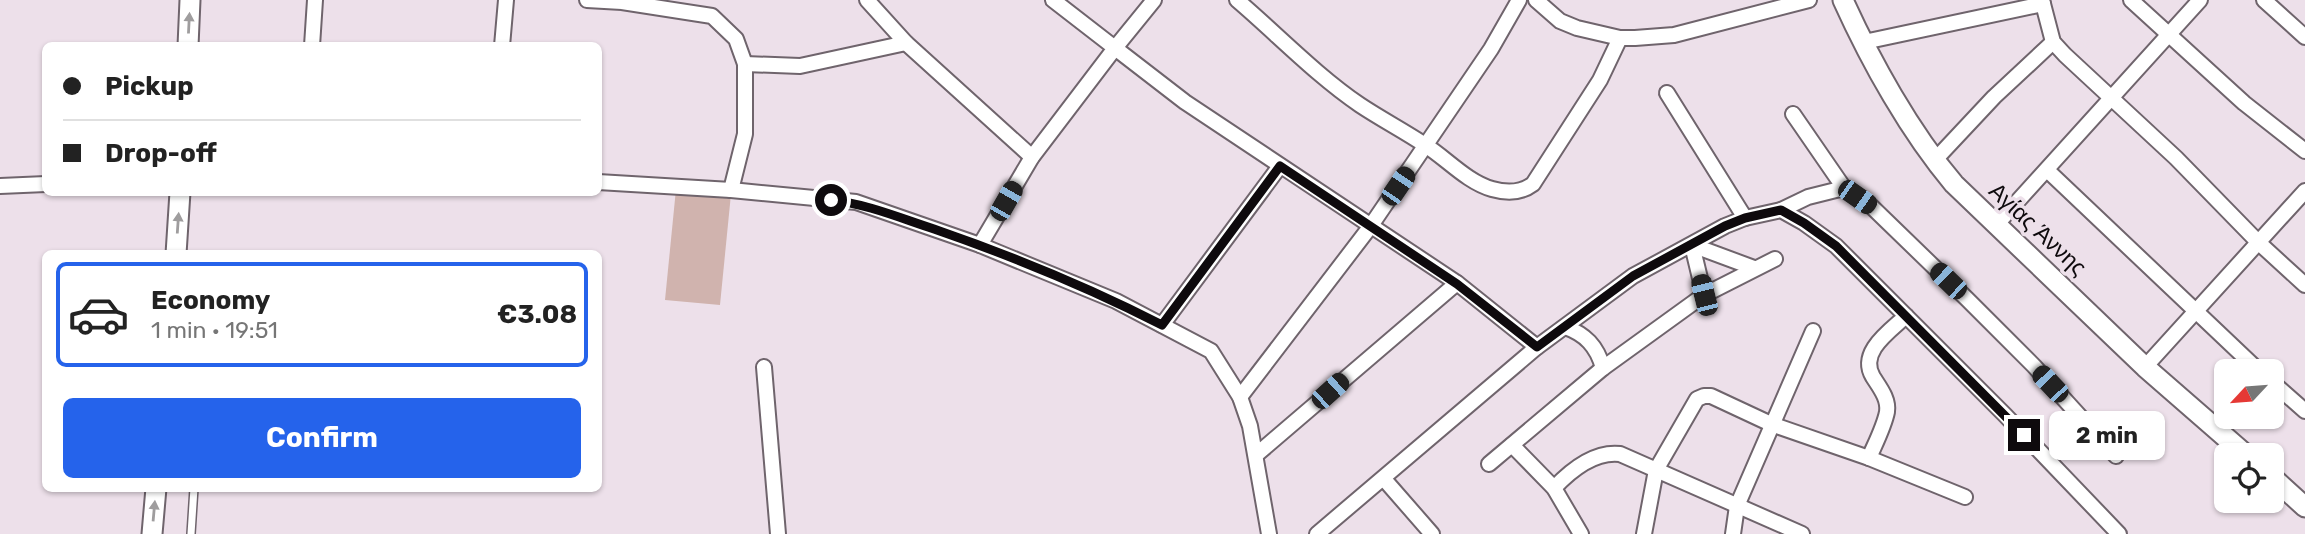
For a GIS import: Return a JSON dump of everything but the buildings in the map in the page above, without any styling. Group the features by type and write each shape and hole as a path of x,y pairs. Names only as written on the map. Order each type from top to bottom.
{"street":[{"path":"188,42 190,0"},
{"path":"312,42 315,0"},
{"path":"502,42 506,0"},
{"path":"587,0 622,2 712,16 736,38 745,65 745,134 731,190"},
{"path":"867,0 906,43 1032,157"},
{"path":"1053,0 1185,103 1457,284 1537,347"},
{"path":"980,245 1032,157 1154,0"},
{"path":"1237,0 1329,82 1361,106 1426,145 1491,189 1524,191 1533,184 1584,107 1620,38"},
{"path":"1240,397 1370,227 1491,48 1519,0"},
{"path":"1536,0 1560,22 1620,38 1674,35 1809,0"},
{"name":"Αγίας Άννης","path":"1843,0 1914,131 1934,161 1954,184 2145,367 2232,443"},
{"path":"2131,0 2244,103 2305,152"},
{"path":"1997,224 2200,0"},
{"path":"2264,0 2305,37"},
{"path":"1864,42 2043,2 2053,42 2305,285"},
{"path":"1934,161 1994,97 2053,42"},
{"path":"745,65 800,66 906,43"},
{"path":"1667,93 1745,218"},
{"path":"1793,114 1844,188 1871,206 1967,299 2034,366 2116,456"},
{"path":"1162,325 1280,166"},
{"path":"2047,170 2246,359"},
{"path":"602,182 731,190 856,202 980,245 1116,302 1162,325 1211,351 1240,397 1250,426 1269,534"},
{"path":"0,186 42,184"},
{"path":"1317,534 1537,347 1633,276 1725,226 1745,218 1781,210 1808,197 1844,188"},
{"path":"2145,367 2305,191"},
{"path":"176,250 180,196"},
{"path":"1781,210 1836,246 2006,415 2119,534"},
{"path":"1692,245 1754,268"},
{"path":"1692,245 1704,295"},
{"path":"1489,464 1603,368 1704,295 1775,259"},
{"path":"1256,455 1375,351 1457,284"},
{"path":"1869,458 1887,411 1882,389 1872,375 1868,360 1877,342 1906,316"},
{"path":"1565,327 1580,332 1590,342 1600,355 1603,368"},
{"path":"1733,534 1737,506 1813,331"},
{"path":"764,367 778,534"},
{"path":"2284,393 2305,411"},
{"path":"1644,534 1656,470 1698,399 1704,396 1711,396 1771,424 1869,458 1965,497"},
{"path":"1512,445 1554,488 1581,534"},
{"path":"1554,488 1574,470 1602,454 1627,455 1802,534"},
{"path":"1384,479 1432,534"},
{"path":"2284,488 2305,507"},
{"path":"152,534 156,492"}],"lane":[{"path":"191,534 194,492"}],"shaded area":[{"path":"676,189 731,194 720,305 665,300"}],"route":[{"path":"831,200 856,202 980,245 1116,302 1162,325 1280,166 1457,284 1537,347 1633,276 1725,226 1745,218 1781,210 1836,246 2024,435"}]}
